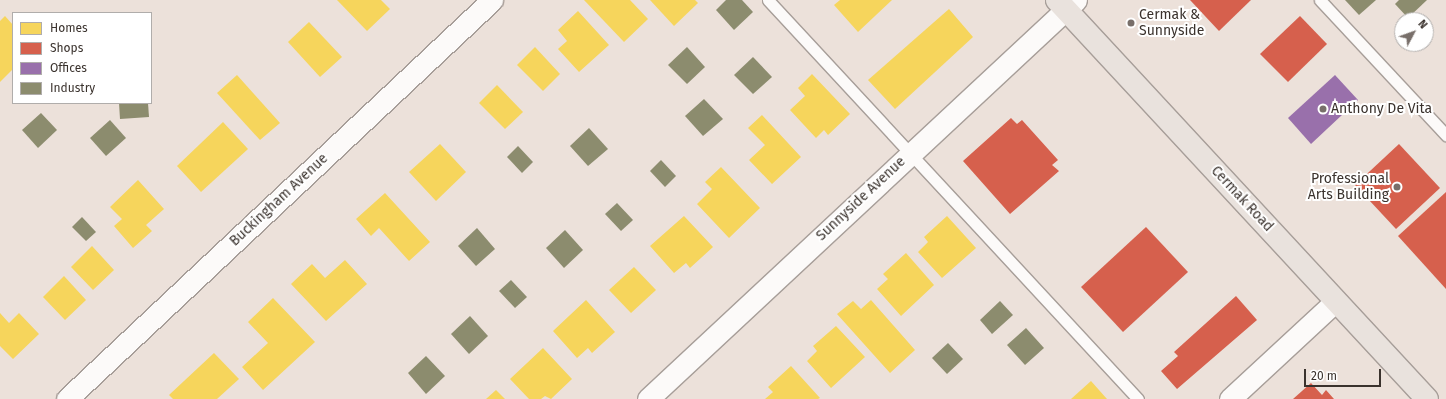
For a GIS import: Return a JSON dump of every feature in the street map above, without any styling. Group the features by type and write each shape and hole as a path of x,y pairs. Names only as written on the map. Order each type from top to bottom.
{"main road":[{"name":"Cermak Road","path":"1066,3 1336,301 1427,399"}],"street":[{"name":"Buckingham Avenue","path":"67,399 492,0"},
{"name":"Sunnyside Avenue","path":"648,399 910,154 1066,3"},
{"path":"1230,399 1336,301"}],"lane":[{"path":"768,0 1138,399"},
{"path":"1320,0 1446,135"}],"building: Homes":[{"path":"337,0 381,0 390,9 367,31"},
{"path":"584,0 630,0 648,19 624,42"},
{"path":"650,0 695,0 698,3 674,26"},
{"path":"840,0 892,0 858,32 834,5"},
{"path":"949,9 973,37 895,109 868,80"},
{"path":"578,11 609,45 579,72 558,49 567,41 558,30"},
{"path":"5,16 12,24 12,70 0,82 0,21"},
{"path":"309,22 342,57 320,77 288,42"},
{"path":"535,47 560,74 543,91 517,65"},
{"path":"812,74 850,114 828,135 824,130 816,138 790,110 805,96 798,88"},
{"path":"237,75 280,123 260,140 217,93"},
{"path":"497,85 523,112 505,129 479,103"},
{"path":"762,115 801,157 772,184 749,160 765,145 748,128"},
{"path":"223,122 248,149 201,192 177,166"},
{"path":"440,144 466,172 436,201 409,172"},
{"path":"721,167 760,208 729,238 697,204 712,189 705,182"},
{"path":"138,180 164,209 146,225 152,231 133,248 114,226 122,219 110,207"},
{"path":"385,193 430,242 409,261 379,228 371,236 356,219"},
{"path":"684,216 713,247 690,268 686,263 674,273 650,246"},
{"path":"947,216 976,248 942,278 918,252 928,242 924,237"},
{"path":"92,246 114,270 93,290 71,267"},
{"path":"906,253 934,285 901,316 877,289 888,279 883,274"},
{"path":"345,260 367,284 326,321 291,284 312,264 325,278"},
{"path":"634,267 656,290 631,313 609,290"},
{"path":"64,276 86,300 65,320 43,297"},
{"path":"273,298 315,342 263,390 242,367 268,343 248,322"},
{"path":"586,300 615,332 592,353 588,348 577,358 553,331"},
{"path":"871,300 915,350 890,373 837,314 853,301 861,309"},
{"path":"0,313 9,323 19,313 39,334 13,359 0,346"},
{"path":"836,326 865,357 831,388 807,361 817,351 813,346"},
{"path":"543,348 572,379 551,399 545,396 541,399 529,399 510,379"},
{"path":"214,353 239,379 217,399 173,399 169,395"},
{"path":"791,366 820,398 765,399 773,392 768,387"},
{"path":"1091,381 1107,399 1071,399"},
{"path":"496,390 505,399 486,399"}],"building: Shops":[{"path":"1190,0 1251,0 1219,31"},
{"path":"1300,16 1327,44 1288,82 1260,54"},
{"path":"1011,118 1017,124 1022,120 1058,160 1052,165 1059,171 1010,214 963,161"},
{"name":"Professional Arts Building","path":"1399,144 1440,188 1396,229 1355,185"},
{"path":"1446,192 1446,289 1398,236"},
{"path":"1146,227 1188,272 1123,332 1081,287"},
{"path":"1236,296 1257,320 1177,389 1161,371 1178,356 1174,352"},
{"path":"1311,383 1322,395 1326,390 1334,399 1293,399"}],"building: Offices":[{"name":"Anthony De Vita","path":"1335,75 1358,100 1311,144 1288,118"}],"building: Industry":[{"path":"726,0 742,0 753,12 734,30 716,10"},
{"path":"1345,0 1376,0 1359,15"},
{"path":"1399,0 1427,0 1414,12 1402,12 1395,4"},
{"path":"687,47 705,67 687,84 668,65"},
{"path":"753,57 772,77 753,94 734,75"},
{"path":"704,99 723,119 703,136 685,116"},
{"path":"119,104 148,104 149,117 120,119"},
{"path":"41,113 57,130 38,148 22,130"},
{"path":"110,120 126,138 106,156 90,138"},
{"path":"589,128 608,149 588,166 570,146"},
{"path":"518,146 533,162 522,173 507,157"},
{"path":"661,160 676,176 665,187 650,171"},
{"path":"617,203 633,220 621,231 605,214"},
{"path":"82,217 96,232 86,241 72,227"},
{"path":"477,228 495,249 476,266 458,246"},
{"path":"565,230 583,250 564,268 546,248"},
{"path":"511,280 527,297 515,308 499,291"},
{"path":"1000,301 1013,315 992,334 980,320"},
{"path":"470,316 488,336 469,354 451,334"},
{"path":"1026,328 1044,348 1025,365 1007,345"},
{"path":"948,343 963,359 947,374 932,358"},
{"path":"426,356 445,376 426,394 408,373"}],"place":[{"name":"Cermak & Sunnyside","path":"1131,23"},
{"name":"Anthony De Vita","path":"1323,109"},
{"name":"Professional Arts Building","path":"1397,187"}]}
